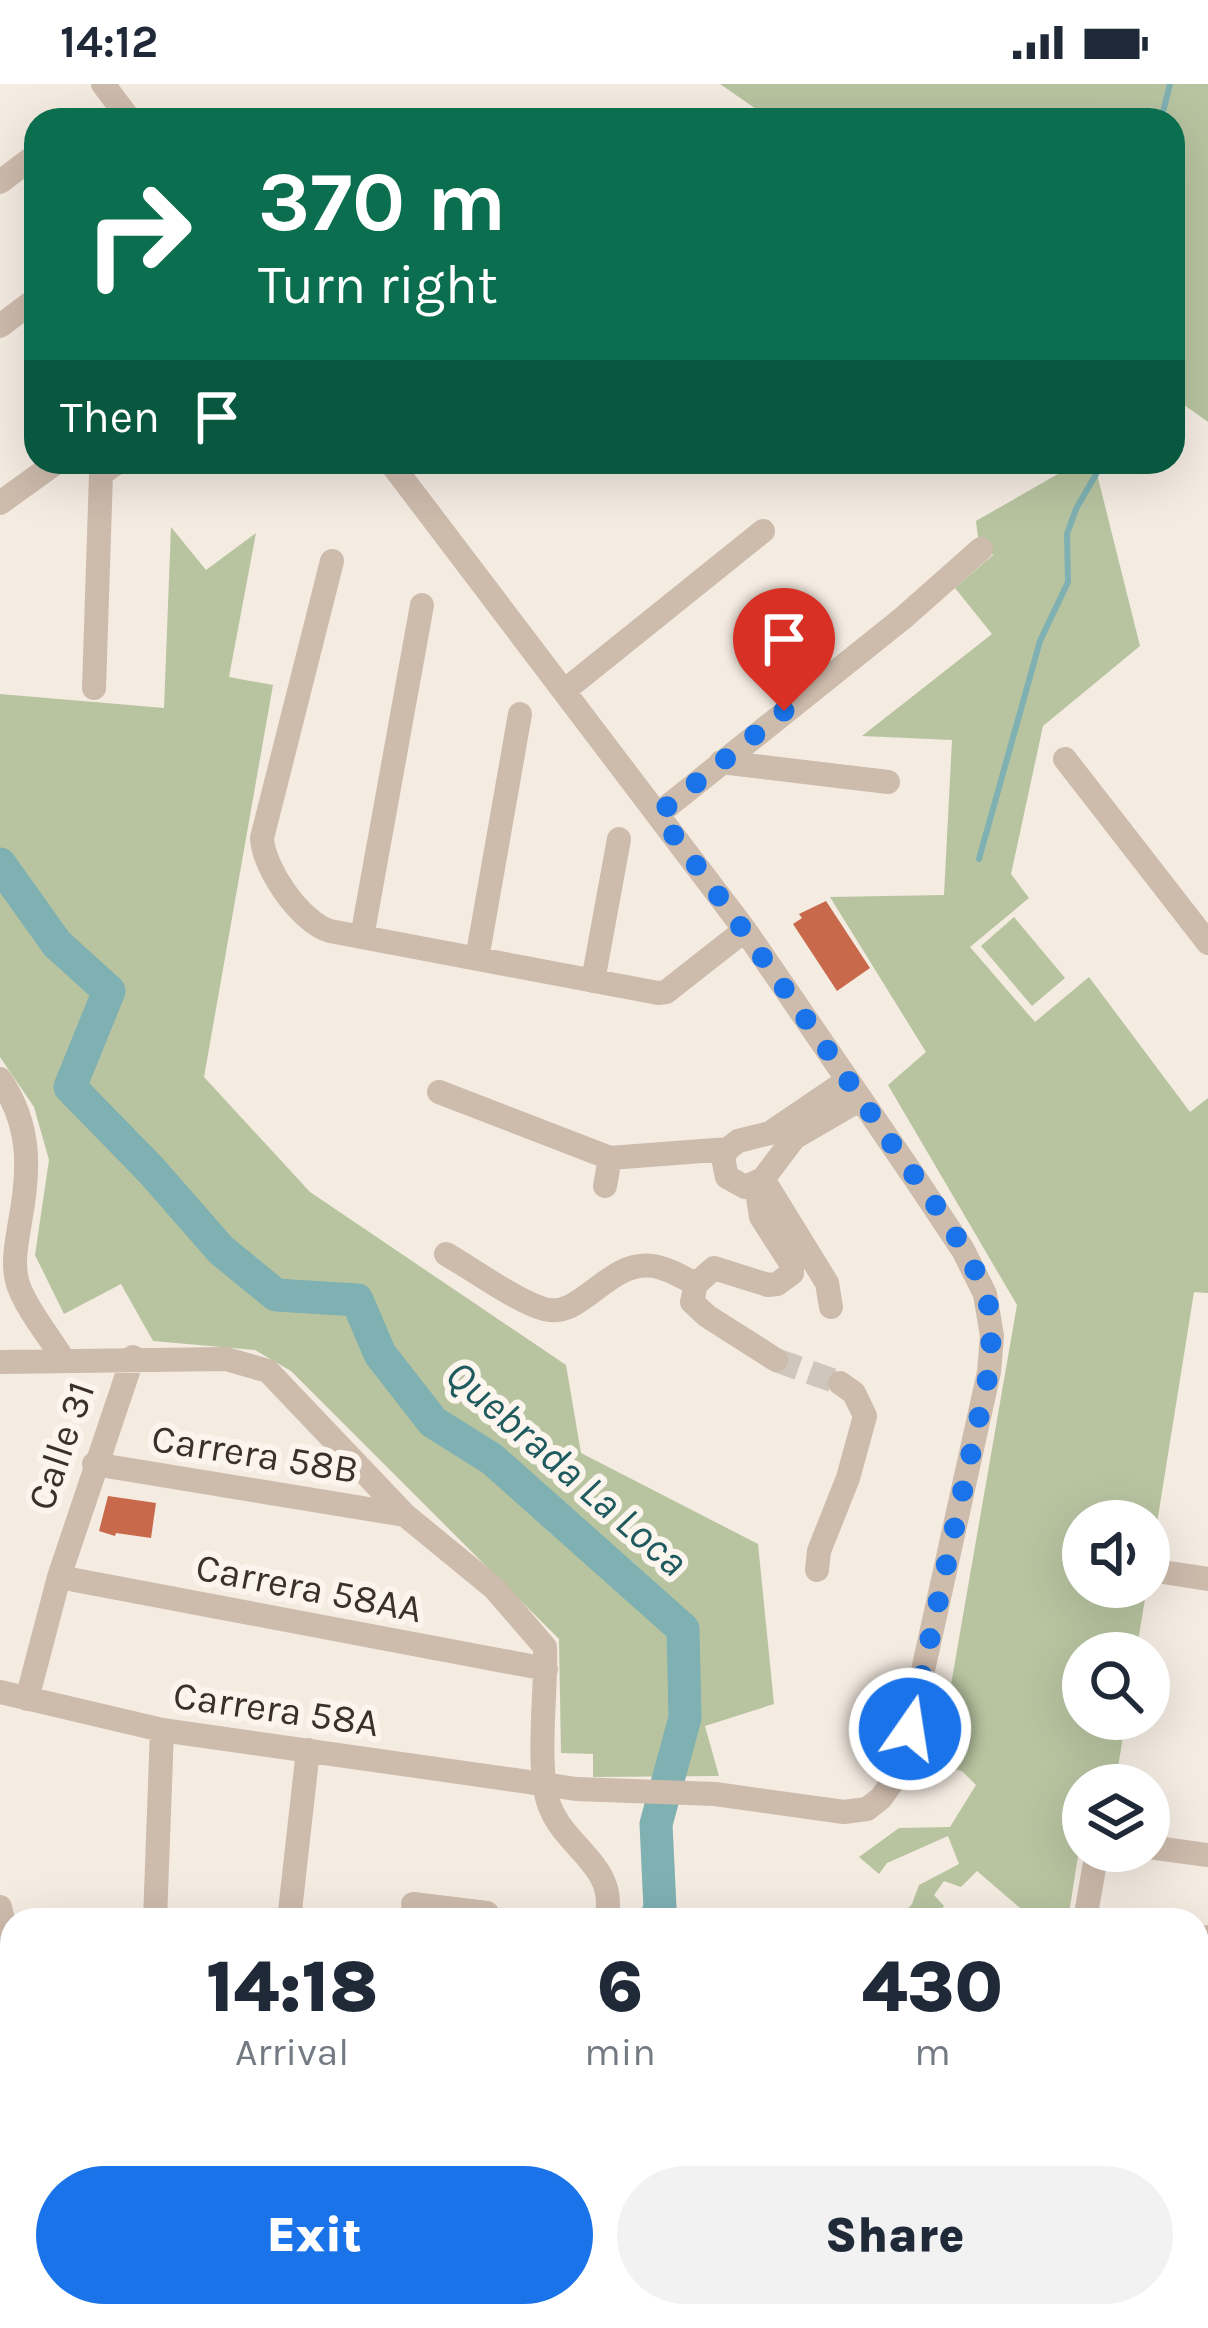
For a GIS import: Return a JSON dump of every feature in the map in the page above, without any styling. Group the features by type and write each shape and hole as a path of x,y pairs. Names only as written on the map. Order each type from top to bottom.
{"street":[{"path":"0,503 40,474"},
{"path":"94,688 103,474"},
{"name":"Carrera 58A","path":"0,1692 162,1730 576,1789 716,1794 844,1812 867,1809 896,1777 989,1372 992,1336 986,1294 963,1250 745,930 399,474"},
{"path":"564,691 763,531"},
{"path":"658,814 903,619 981,549"},
{"path":"332,561 262,838 263,851 306,920 362,937 658,993 666,992 745,930"},
{"path":"362,937 422,605"},
{"path":"477,958 520,714"},
{"path":"1065,759 1208,943"},
{"path":"721,762 888,782"},
{"path":"592,981 619,839"},
{"path":"0,1078 9,1111 27,1139 27,1184 15,1252 19,1286 63,1359"},
{"path":"854,1090 794,1138 760,1182 746,1187 727,1177 723,1158 738,1142 770,1133 854,1090"},
{"path":"439,1092 610,1157 728,1149"},
{"path":"605,1186 610,1157"},
{"path":"760,1182 761,1217 792,1264 793,1274 768,1285 714,1268 695,1283 692,1302 776,1360"},
{"path":"760,1182 827,1283 831,1307"},
{"path":"446,1254 545,1310 570,1306 618,1271 638,1265 657,1266 695,1283"},
{"name":"Carrera 58B","path":"0,1363 133,1357 226,1359 268,1371 405,1514 494,1588 545,1647 544,1784"},
{"name":"Calle 31","path":"27,1699 94,1464 133,1357"},
{"path":"817,1570 819,1551 866,1417 854,1393 840,1383"},
{"name":"Carrera 58B","path":"94,1464 405,1514"},
{"path":"1170,1573 1208,1579"},
{"name":"Carrera 58AA","path":"59,1577 546,1669"},
{"path":"155,1908 162,1730"},
{"path":"290,1908 308,1750"},
{"path":"544,1784 557,1820 601,1870 610,1908"},
{"path":"1170,1850 1208,1855"},
{"path":"1087,1908 1093,1872"},
{"path":"412,1904 427,1908"}],"green space":[{"path":"720,84 1208,84 1208,422 1185,406 1185,108 755,108"},
{"path":"1058,474 1097,474 1140,646 1043,726 1011,874 1029,898 970,947 1035,1022 1089,977 1190,1112 1208,1098 1208,1293 1194,1292 1161,1500 1062,1500 1062,1608 1144,1608 1140,1632 1062,1632 1062,1740 1122,1740 1118,1764 1062,1764 1062,1872 1076,1872 1070,1908 1020,1908 977,1871 961,1887 944,1881 934,1895 942,1908 908,1908 919,1885 959,1864 948,1836 887,1863 879,1874 859,1857 899,1828 950,1827 976,1785 962,1771 937,1765 1017,1305 888,1085 926,1052 830,897 944,895 952,740 862,736 992,634 955,588 993,555 978,537 976,521"},
{"path":"171,527 206,570 256,533 229,677 273,685 204,1077 310,1192 566,1365 581,1453 758,1544 774,1704 705,1726 719,1776 593,1777 593,1754 561,1753 559,1639 291,1371 255,1350 153,1341 121,1284 64,1314 35,1255 49,1160 34,1107 0,1057 0,694 164,708"},
{"path":"1014,917 1065,978 1032,1006 981,946"}],"building":[{"path":"826,901 870,968 837,991 793,924 802,918 799,914"},
{"path":"108,1496 156,1503 151,1538 99,1531"}],"waterway":[{"path":"1164,108 1170,84"},
{"path":"979,859 1040,641 1068,582 1067,534 1096,474"},
{"name":"Quebrada La Loca","path":"0,864 57,944 109,991 70,1087 221,1250 276,1295 357,1300 380,1354 433,1422 492,1459 683,1629 685,1718 656,1824 660,1908"}],"tunnel":[{"path":"776,1360 840,1383"}],"route":[{"path":"784,711 658,814 745,930 900,1156 963,1250 986,1294 992,1336 989,1372 910,1729"}]}
